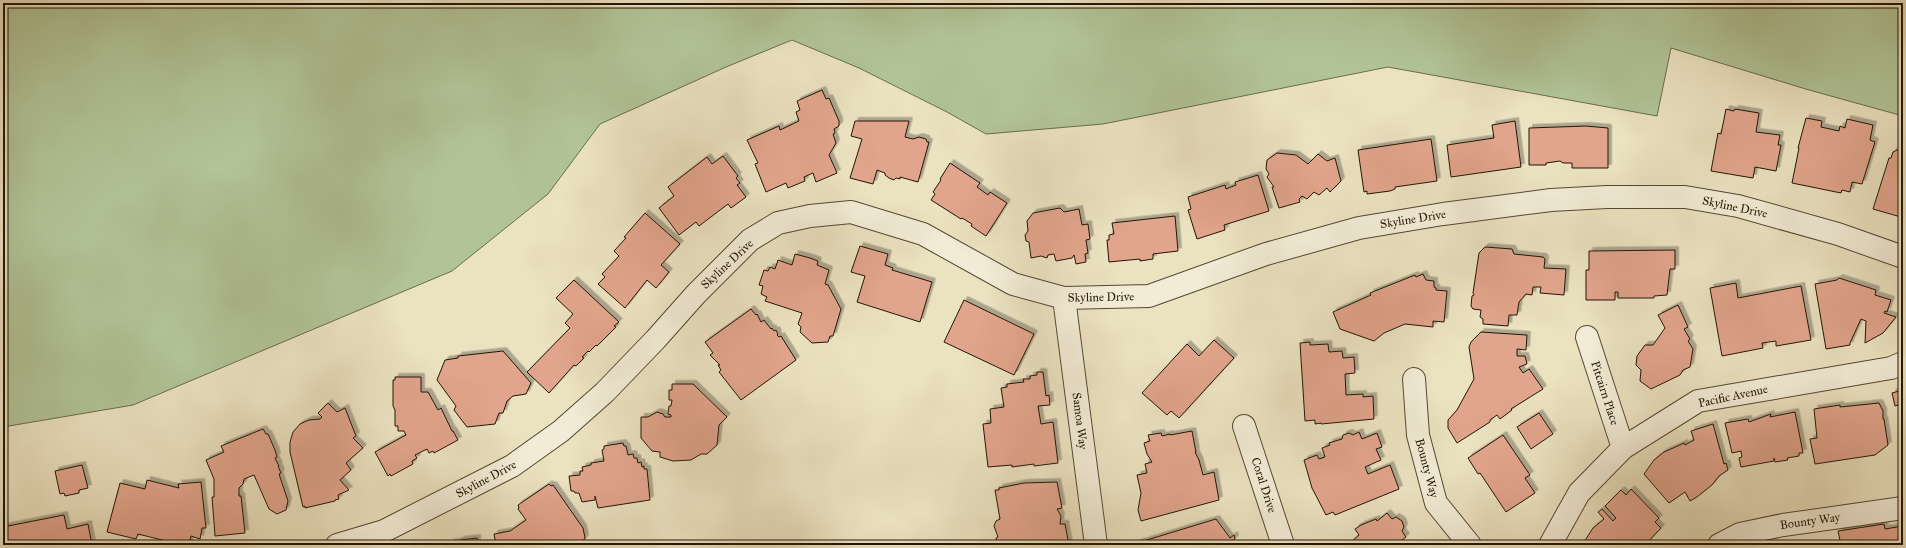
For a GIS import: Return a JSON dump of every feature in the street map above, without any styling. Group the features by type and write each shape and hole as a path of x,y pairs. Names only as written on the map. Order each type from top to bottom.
{"street":[{"name":"Skyline Drive","path":"337,545 384,531 512,466 561,431 605,392 656,339 696,294 750,240 778,223 810,216 851,212 923,234 1013,284 1064,298 1149,296 1266,254 1359,228 1442,214 1551,200 1607,197 1685,197 1738,206 1838,234 1903,257"},
{"name":"Samoa Way","path":"1064,298 1096,545"},
{"name":"Pitcairn Place","path":"1587,337 1623,448"},
{"name":"Pacific Avenue","path":"1550,545 1579,493 1623,448 1698,401 1891,368 1903,363"},
{"name":"Bounty Way","path":"1414,379 1418,435 1436,504 1470,545"},
{"name":"Coral Drive","path":"1244,426 1283,545"},
{"name":"Bounty Way","path":"1719,545 1740,534 1783,525 1903,508"}],"green space":[{"path":"3,3 1903,3 1903,116 1809,90 1671,48 1657,116 1388,67 1103,124 986,134 947,112 859,68 792,40 726,67 600,124 548,194 452,271 133,405 3,427"}],"building":[{"path":"822,90 826,99 829,98 839,121 839,126 834,129 835,133 833,134 836,143 829,155 837,173 816,182 813,173 804,177 805,181 788,188 786,183 766,192 755,164 758,163 747,140 779,126 780,130 799,121 796,112 800,110 797,101"},
{"path":"1726,109 1759,113 1756,132 1780,135 1778,145 1781,145 1776,171 1755,167 1753,178 1711,171 1718,133 1721,134"},
{"path":"1806,118 1822,121 1821,127 1839,131 1840,126 1845,128 1847,119 1873,125 1870,140 1875,142 1862,184 1852,182 1850,192 1842,190 1841,193 1792,183 1798,148"},
{"path":"855,121 909,121 905,137 913,139 919,137 926,139 927,142 929,142 918,182 900,177 900,179 896,178 894,180 885,175 885,173 877,170 873,184 850,178 862,139 851,136"},
{"path":"1515,121 1521,167 1451,177 1447,145 1494,138 1492,125"},
{"path":"1586,126 1608,128 1608,168 1572,168 1572,163 1563,163 1560,161 1546,163 1546,165 1529,165 1529,128"},
{"path":"1431,139 1437,181 1395,187 1395,189 1390,191 1367,194 1367,191 1364,192 1358,150"},
{"path":"1899,149 1903,151 1903,212 1901,217 1873,209 1889,158 1891,158 1893,152"},
{"path":"1277,153 1296,155 1308,164 1318,154 1327,161 1335,158 1341,181 1330,192 1327,188 1319,195 1314,192 1307,199 1302,196 1299,199 1300,202 1279,208 1272,187 1274,187 1267,177 1269,174 1266,169 1267,160"},
{"path":"723,156 738,176 736,178 740,183 737,185 746,197 731,208 728,204 699,226 696,222 679,235 659,208 674,196 668,187 707,157 712,164"},
{"path":"950,163 980,183 977,187 988,195 990,192 1007,203 986,236 971,226 972,224 962,218 961,219 931,200 935,194 933,192"},
{"path":"1258,175 1269,211 1224,225 1225,230 1197,239 1188,210 1191,209 1188,197 1225,185 1226,189 1236,185 1235,182"},
{"path":"1060,208 1064,212 1079,209 1082,225 1088,224 1090,239 1086,240 1088,253 1085,254 1086,262 1076,264 1074,255 1072,258 1056,261 1054,254 1048,255 1047,258 1041,256 1031,258 1029,242 1026,241 1025,235 1028,231 1027,221 1033,213"},
{"path":"645,213 680,244 661,265 669,272 656,288 647,280 625,308 598,284 605,277 602,274 619,256 614,251"},
{"path":"1175,216 1178,251 1153,254 1153,259 1109,262 1107,240 1109,240 1109,235 1114,234 1112,223"},
{"path":"860,246 888,254 885,265 893,268 892,270 932,282 920,322 857,302 865,276 851,272"},
{"path":"1485,247 1512,249 1514,254 1543,257 1545,259 1544,268 1566,269 1564,295 1540,293 1541,287 1533,287 1532,295 1526,294 1519,302 1517,315 1509,315 1508,326 1483,324 1483,319 1480,317 1481,310 1473,309 1471,306 1472,296 1474,295 1473,293 1479,253"},
{"path":"1675,250 1675,269 1670,269 1667,295 1654,296 1654,298 1618,298 1618,292 1615,292 1615,300 1586,300 1586,270 1589,270 1589,251"},
{"path":"795,254 818,261 817,265 829,270 825,284 828,285 841,309 833,336 830,336 828,342 812,343 800,332 801,327 798,324 802,313 765,301 767,297 761,294 763,286 759,285 764,270 768,271 770,267 775,269 778,260 792,265"},
{"path":"1423,274 1426,280 1434,281 1434,287 1436,290 1447,291 1444,322 1433,321 1433,327 1405,324 1384,333 1374,341 1340,329 1333,312 1371,295 1370,293 1415,275 1416,277"},
{"path":"1839,278 1876,290 1875,295 1891,300 1887,312 1885,311 1884,313 1896,317 1883,333 1865,343 1866,321 1861,319 1850,345 1826,349 1815,284 1837,280"},
{"path":"574,280 619,322 597,346 596,345 589,352 588,351 582,357 584,358 576,366 574,365 549,393 527,372 570,328 565,323 573,314 556,298"},
{"path":"1736,283 1738,298 1801,286 1811,340 1776,346 1776,341 1762,343 1763,348 1722,356 1710,288"},
{"path":"964,300 1034,334 1014,375 944,342"},
{"path":"1678,305 1688,327 1684,329 1690,339 1688,341 1693,349 1690,367 1683,370 1680,375 1651,389 1640,381 1641,370 1636,365 1637,356 1645,345 1653,345 1665,328 1658,315"},
{"path":"751,309 756,315 757,314 761,322 764,320 771,329 772,328 774,331 776,330 777,335 779,337 781,336 796,360 741,400 719,372 721,370 718,365 720,365 710,355 713,353 705,342"},
{"path":"1481,332 1527,335 1526,350 1517,349 1517,356 1525,356 1527,364 1519,367 1523,373 1529,369 1543,389 1511,409 1512,410 1500,419 1497,415 1490,420 1490,422 1457,443 1448,428 1448,420 1457,410 1474,379 1469,347 1471,342"},
{"path":"1214,340 1234,358 1179,418 1171,411 1167,415 1142,393 1187,344 1199,356"},
{"path":"1310,342 1310,345 1328,344 1329,352 1342,351 1343,358 1354,357 1355,373 1345,374 1346,395 1363,394 1363,397 1373,396 1374,419 1321,424 1315,424 1315,420 1305,421 1300,343"},
{"path":"503,351 531,383 526,394 513,396 507,401 503,413 499,413 495,424 467,427 454,410 456,406 437,380 445,360 458,358 458,356"},
{"path":"1037,372 1043,372 1046,396 1049,395 1050,405 1038,406 1041,424 1053,422 1058,463 1034,466 1034,464 1012,467 1012,465 988,467 983,424 991,423 990,409 1004,407 1001,388 1007,387 1007,384 1024,382 1023,379 1030,379 1030,376 1037,375"},
{"path":"395,377 421,377 421,392 428,392 438,410 441,408 458,440 434,453 433,451 429,453 427,449 415,455 417,458 412,461 413,464 391,476 390,474 388,476 375,452 406,435 404,431 398,431 398,426 395,426 393,380 395,380"},
{"path":"672,384 693,384 727,417 719,425 717,445 707,454 701,454 691,460 673,461 660,457 660,452 652,451 641,438 641,417 648,417 657,412 663,414 665,417 671,417 671,415 668,414 669,406 671,406 672,400 669,400 669,390 672,390"},
{"path":"1903,390 1903,430 1898,405 1895,406 1892,393"},
{"path":"328,403 337,412 345,408 356,436 353,438 363,448 346,463 351,470 340,480 349,490 338,495 339,499 335,501 305,508 305,506 303,507 290,452 290,442 293,432 300,424 309,420 320,419 322,417 318,413"},
{"path":"1879,403 1883,411 1888,445 1875,455 1815,464 1810,439 1817,438 1814,409 1840,405 1840,407"},
{"path":"1795,412 1803,453 1799,453 1799,456 1787,458 1788,460 1775,462 1774,458 1774,461 1741,467 1739,458 1742,457 1741,451 1732,453 1725,423 1748,419 1749,422 1771,414 1770,417"},
{"path":"1539,413 1553,434 1531,449 1517,427"},
{"path":"1713,424 1724,464 1726,463 1728,470 1719,476 1712,485 1690,501 1685,492 1669,503 1644,474 1654,460 1664,452 1684,443 1685,445 1694,440 1691,431"},
{"path":"263,429 266,434 268,434 277,457 275,458 281,473 279,474 288,501 286,510 277,514 269,509 254,475 244,479 243,484 239,488 245,533 215,536 212,497 214,497 214,479 206,460 224,452 221,446"},
{"path":"1192,431 1195,452 1203,475 1214,472 1219,500 1141,521 1138,510 1141,493 1137,475 1147,473 1145,464 1152,462 1147,454 1144,443 1150,441 1148,435 1161,433 1162,436"},
{"path":"1359,432 1362,439 1377,433 1382,447 1376,449 1381,460 1365,467 1368,474 1390,465 1399,489 1335,515 1333,512 1326,515 1312,488 1304,460 1317,455 1319,459 1325,457 1322,448 1330,445 1329,443 1342,439 1343,435 1349,433 1353,435"},
{"path":"1503,435 1530,475 1525,478 1535,493 1506,512 1468,458"},
{"path":"623,443 624,446 626,446 628,455 633,454 634,458 637,458 638,463 641,462 642,467 644,466 644,469 647,469 650,500 598,508 595,496 595,500 582,502 579,493 571,491 569,476 580,475 580,471 583,471 582,467 591,465 591,463 604,461 602,450 604,449 604,446"},
{"path":"82,465 88,488 79,490 79,493 65,496 64,493 60,494 55,471"},
{"path":"147,480 179,488 178,484 201,482 206,528 202,528 200,539 191,536 189,545 182,545 138,534 136,539 107,532 120,483 145,489"},
{"path":"1057,482 1062,508 1057,509 1061,516 1060,524 1065,524 1069,545 997,545 996,538 998,537 994,526 996,521 1000,519 995,490 1024,483"},
{"path":"549,484 551,486 553,485 583,528 585,538 580,545 496,545 494,534 510,531 526,520 518,509 518,505"},
{"path":"1631,489 1659,518 1655,522 1661,528 1645,545 1582,545 1593,528 1604,519 1598,512 1602,509 1613,521 1616,518 1605,506 1621,490 1626,495"},
{"path":"1387,513 1392,519 1396,517 1402,521 1404,527 1402,531 1406,537 1396,545 1351,545 1350,543 1359,535 1355,529 1376,519 1377,521"},
{"path":"64,515 67,529 88,524 92,545 3,545 3,527"},
{"path":"1216,519 1230,538 1234,535 1235,539 1225,545 1141,545 1137,543"},
{"path":"1884,524 1885,529 1903,526 1903,545 1841,545 1838,531"},
{"path":"477,538 477,545 450,545 450,543 460,540"}]}
